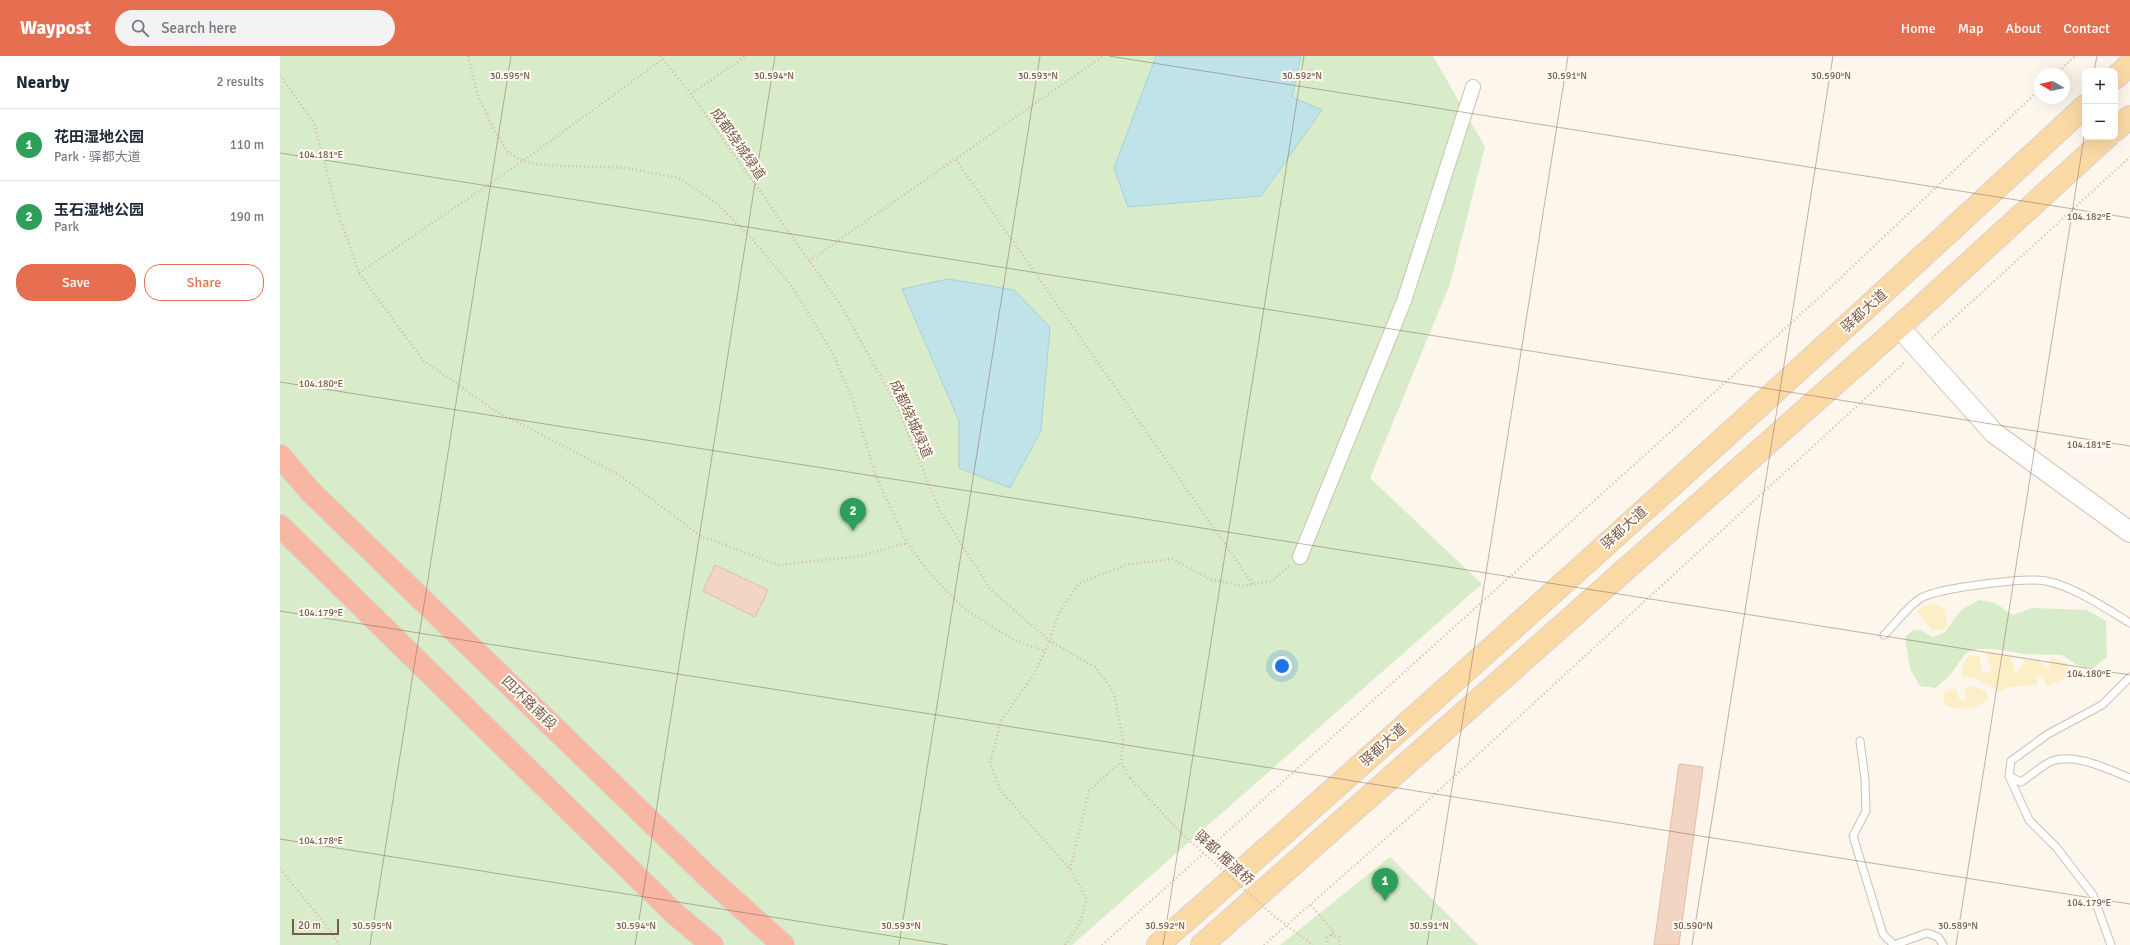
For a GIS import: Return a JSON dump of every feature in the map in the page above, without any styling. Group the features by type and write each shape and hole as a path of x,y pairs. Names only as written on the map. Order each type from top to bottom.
{"highway":[{"name":"四环路南段","path":"280,456 317,497 578,751 709,878 783,945"},
{"path":"280,526 670,908 712,945"}],"main road":[{"path":"2118,75 2130,64"},
{"name":"驿都大道","path":"1158,945 1375,753 1868,308 2082,109"},
{"path":"2118,127 2130,117"},
{"name":"驿都大道","path":"1202,945 1898,327 2105,140"}],"street":[{"path":"1300,557 1404,301 1473,87"},
{"path":"1898,327 1994,433 2130,532"}],"lane":[{"path":"1884,635 1919,599 1933,593 1996,583 2046,581 2088,598 2130,623"},
{"path":"2111,945 2093,894 2056,847 2029,820 2009,776 2011,761 2048,734 2102,705 2130,677"},
{"path":"1860,741 1865,779 1866,811 1853,836 1883,934 1894,945 1927,933 1938,937 1943,945"},
{"path":"2009,776 2021,782 2051,762 2065,758 2100,766 2130,778"}],"path":[{"path":"468,56 478,96 494,130 508,152 523,161 541,165 627,168 678,178 718,204 750,237 791,285 832,352 852,398 876,476 907,543 930,574 966,610 1016,641 1046,651"},
{"name":"成都绕城绿道","path":"660,56 690,94 840,304 897,406 940,511 991,590 1050,641 1095,667 1114,693 1123,740 1121,762"},
{"path":"690,94 746,56"},
{"path":"809,261 956,160 1103,56"},
{"path":"2062,68 2075,56"},
{"path":"359,273 523,161 663,59"},
{"path":"280,75 314,123 336,207 359,273 423,360 494,410 621,476 699,535 778,565 860,556 907,543"},
{"path":"1102,945 1820,296 2034,95"},
{"path":"1264,945 1311,905 2130,157"},
{"path":"956,160 1253,584"},
{"path":"1065,945 1079,924 1086,900 1070,869 1001,790 990,763 1001,721 1034,674 1050,641 1058,614 1079,582 1129,564 1172,559 1210,579 1243,586 1272,581 1300,557"},
{"path":"1070,869 1089,791 1121,762"},
{"name":"驿都·雁渡桥","path":"1121,762 1130,778 1180,832 1274,916 1313,945"},
{"path":"280,869 327,926 339,945"},
{"path":"1311,905 1334,932 1327,937 1327,945"},
{"path":"1327,945 1327,939 1333,934 1339,937 1340,945"}],"green space":[{"path":"280,56 1433,56 1485,147 1450,284 1370,478 1482,584 1072,945 280,945"},
{"path":"1979,600 1995,603 2013,615 2032,608 2087,610 2106,621 2107,657 2092,669 2077,665 2062,655 2023,654 1995,649 1977,649 1966,653 1950,675 1936,688 1920,686 1910,669 1905,637 1913,630 1920,630 1933,637 1945,632 1961,610"},
{"path":"1390,857 1478,945 1280,945"}],"sand":[{"path":"1935,604 1945,609 1948,628 1933,631 1917,611 1925,606"},
{"path":"1986,652 2011,656 2016,674 2025,660 2037,660 2048,669 2052,658 2067,664 2070,673 2058,682 2047,686 2042,677 2037,675 2037,685 2010,687 1999,691 1976,679 1962,676 1962,666 1969,655 1980,656 1980,663 1983,672 1992,673"},
{"path":"1971,686 1986,691 1988,699 1978,706 1967,709 1950,707 1944,704 1943,693 1955,688 1959,699 1967,701 1964,688"}],"water":[{"path":"1156,56 1301,56 1292,97 1322,110 1261,196 1128,207 1114,168"},
{"path":"948,279 1014,290 1050,327 1041,431 1010,488 959,468 959,421 902,289"}],"building":[{"path":"715,565 768,590 755,617 703,591"},
{"path":"1679,764 1703,767 1679,945 1654,945"}],"place":[{"name":"玉石湿地公园","path":"853,531"},
{"name":"花田湿地公园","path":"1385,901"}]}
